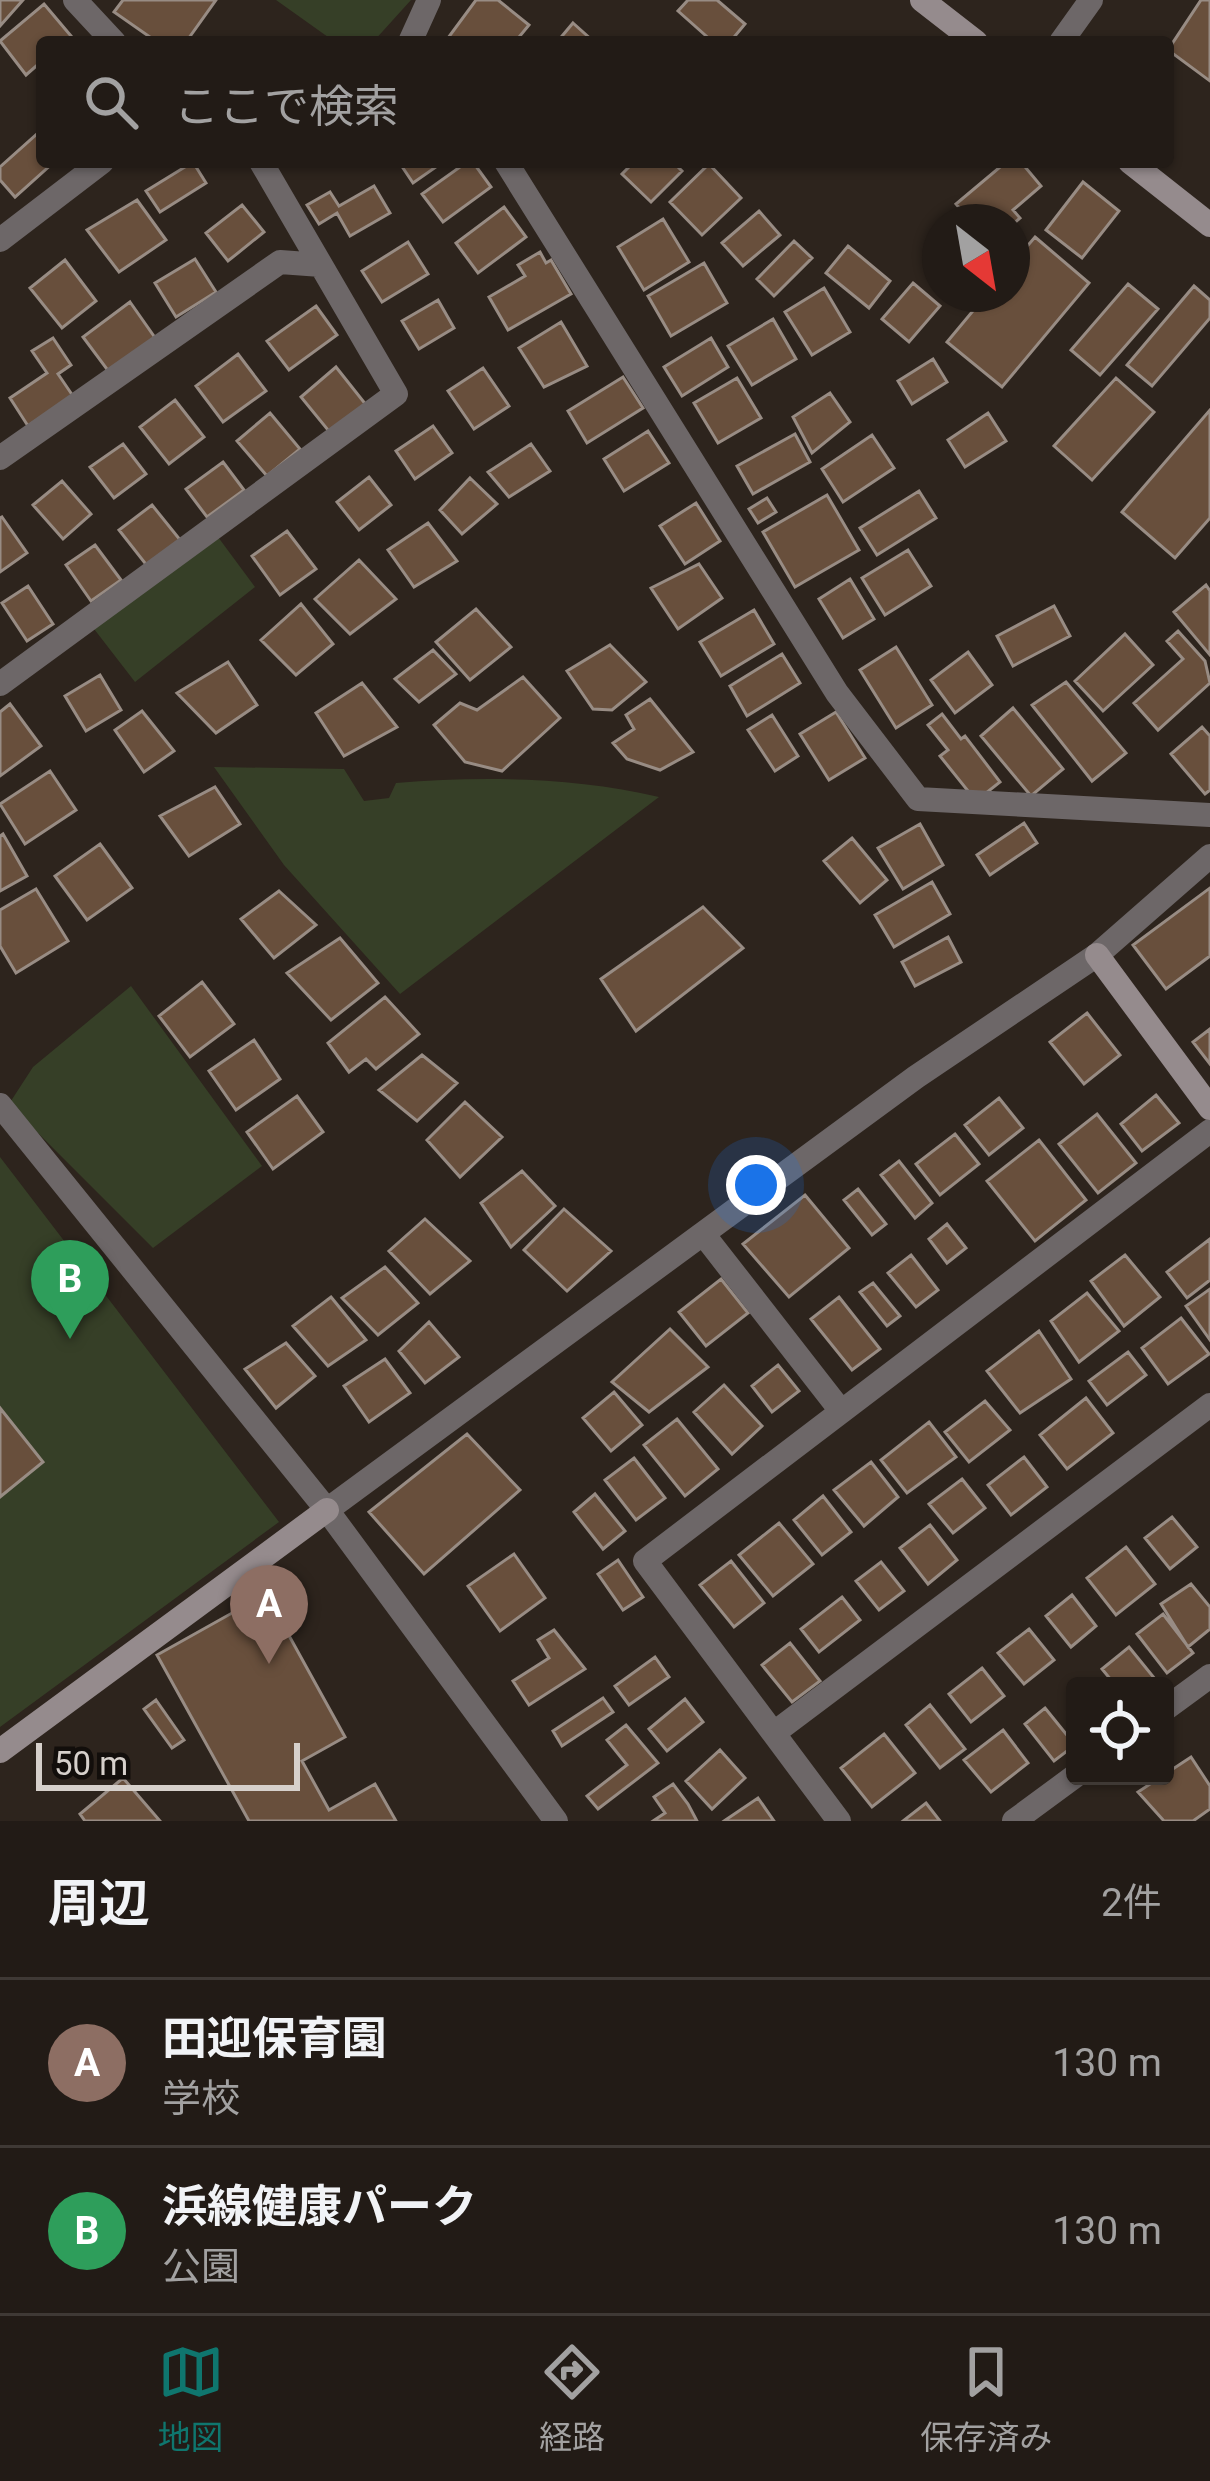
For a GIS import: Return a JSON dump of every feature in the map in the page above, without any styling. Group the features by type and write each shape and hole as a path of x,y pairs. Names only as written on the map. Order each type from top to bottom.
{"street":[{"path":"75,0 108,36"},
{"path":"413,36 429,0"},
{"path":"922,0 968,36"},
{"path":"1065,36 1090,0"},
{"path":"0,240 94,168"},
{"path":"1,682 396,394 265,168"},
{"path":"510,168 837,693 918,799 1210,815"},
{"path":"1138,168 1210,225"},
{"path":"0,458 280,262 290,248 290,211"},
{"path":"280,262 321,265"},
{"path":"0,1751 916,1077 1096,955 1210,856"},
{"path":"1096,955 1210,1108"},
{"path":"0,1105 327,1510 556,1821"},
{"path":"839,1821 644,1561 1210,1131"},
{"path":"704,1235 841,1411"},
{"path":"774,1732 1210,1405"},
{"path":"1174,1702 1210,1676"},
{"path":"1014,1821 1066,1783"}],"green space":[{"path":"276,0 411,0 378,36 327,36"},
{"path":"218,537 255,587 135,682 91,625"},
{"path":"214,767 344,769 364,801 389,798 396,783 462,779 561,782 659,797 400,994 284,865"},
{"path":"131,986 262,1166 153,1248 9,1104 33,1067"},
{"path":"0,1157 279,1522 0,1727"}],"building":[{"path":"0,0 23,0 0,26"},
{"path":"123,0 216,0 190,36 148,36 114,12"},
{"path":"476,0 498,0 529,25 520,36 449,36"},
{"path":"688,0 717,0 745,24 735,36 706,36 678,11"},
{"path":"1201,0 1210,0 1210,81 1174,54 1174,41"},
{"path":"44,4 71,36 36,36 36,66 26,75 0,41"},
{"path":"573,23 588,36 562,36"},
{"path":"36,135 36,168 47,168 15,197 0,180 0,167"},
{"path":"183,168 197,168 206,183 160,212 146,191"},
{"path":"403,168 434,168 413,183"},
{"path":"459,168 477,168 491,187 443,222 422,194"},
{"path":"628,168 682,171 651,202 622,174"},
{"path":"705,168 713,168 741,198 702,235 670,202"},
{"path":"999,168 1026,168 1041,186 1020,204 956,204"},
{"path":"1083,182 1119,211 1082,258 1046,230"},
{"path":"374,186 390,213 350,236 337,213 319,224 307,205 330,192 339,206"},
{"path":"137,200 166,240 119,272 87,230"},
{"path":"242,205 264,232 228,261 206,233"},
{"path":"504,207 526,237 478,273 456,243"},
{"path":"759,211 780,235 743,266 722,243"},
{"path":"663,219 689,262 644,290 618,247"},
{"path":"1035,237 1089,283 1002,387 947,342 972,312 1030,312 1030,243"},
{"path":"794,241 812,258 774,296 757,279"},
{"path":"408,242 428,274 382,302 362,271"},
{"path":"848,246 890,281 869,308 826,273"},
{"path":"540,252 546,263 551,260 571,294 508,330 489,297 525,276 518,265"},
{"path":"195,259 216,292 176,317 155,283"},
{"path":"65,260 96,301 62,328 30,288"},
{"path":"704,263 727,303 671,336 648,296"},
{"path":"913,283 922,291 922,312 935,312 909,342 882,319"},
{"path":"1128,284 1158,309 1100,375 1071,350"},
{"path":"1194,286 1210,300 1210,318 1152,386 1127,365"},
{"path":"824,288 850,332 812,355 785,312"},
{"path":"438,300 454,328 419,349 402,321"},
{"path":"130,302 158,342 112,376 83,337"},
{"path":"316,306 337,335 289,370 267,341"},
{"path":"773,319 796,359 752,385 728,346"},
{"path":"561,322 587,366 544,387 519,348"},
{"path":"53,338 71,365 58,374 73,396 28,426 10,398 47,373 32,351"},
{"path":"711,338 728,367 682,396 664,367"},
{"path":"238,354 266,391 223,422 196,386"},
{"path":"933,359 947,382 912,404 898,381"},
{"path":"336,367 367,406 332,435 301,397"},
{"path":"483,368 509,406 474,429 448,391"},
{"path":"623,377 643,408 587,443 568,411"},
{"path":"737,378 761,418 718,443 694,403"},
{"path":"1116,378 1154,412 1092,480 1054,446"},
{"path":"830,393 850,422 812,453 793,417"},
{"path":"175,400 204,437 169,464 140,427"},
{"path":"1210,410 1210,518 1175,558 1122,512"},
{"path":"270,413 300,449 267,476 237,441"},
{"path":"988,413 1006,441 965,467 948,440"},
{"path":"433,426 452,453 415,479 396,451"},
{"path":"648,431 669,463 624,491 604,459"},
{"path":"795,434 810,462 753,494 737,466"},
{"path":"872,435 894,468 843,502 822,469"},
{"path":"123,444 146,474 114,498 90,467"},
{"path":"531,444 550,471 509,497 488,472"},
{"path":"223,462 244,490 207,517 186,489"},
{"path":"369,477 391,505 359,530 337,502"},
{"path":"470,478 497,504 462,534 440,510"},
{"path":"62,481 91,514 63,539 33,505"},
{"path":"919,491 936,518 877,555 860,528"},
{"path":"827,495 859,550 795,587 763,532"},
{"path":"767,498 776,512 758,523 749,509"},
{"path":"696,503 720,541 685,564 660,526"},
{"path":"152,505 181,541 148,567 119,530"},
{"path":"0,518 27,553 0,572"},
{"path":"428,523 457,561 414,587 388,550"},
{"path":"287,531 316,569 280,595 252,556"},
{"path":"95,545 121,580 91,601 66,565"},
{"path":"908,550 931,586 885,615 862,578"},
{"path":"359,560 396,599 350,634 315,599"},
{"path":"699,564 722,598 678,629 651,588"},
{"path":"850,579 874,619 843,638 819,599"},
{"path":"1206,585 1210,591 1210,655 1174,612"},
{"path":"28,586 53,624 27,641 2,603"},
{"path":"301,604 333,644 296,675 261,640"},
{"path":"1054,606 1070,636 1013,666 997,636"},
{"path":"476,609 511,647 470,680 436,642"},
{"path":"754,610 774,644 721,676 700,642"},
{"path":"1178,631 1205,661 1210,683 1158,730 1134,703 1183,659 1167,641"},
{"path":"1125,634 1153,665 1103,711 1075,681"},
{"path":"610,645 646,682 612,710 593,709 567,671"},
{"path":"896,647 932,705 896,728 860,670"},
{"path":"433,650 456,674 419,702 395,679"},
{"path":"968,652 992,685 955,713 931,680"},
{"path":"782,654 800,683 747,716 730,686"},
{"path":"228,662 257,705 216,733 177,693"},
{"path":"100,675 121,710 86,731 65,696"},
{"path":"523,677 560,718 502,771 465,762 434,725 460,703 477,710"},
{"path":"1066,682 1126,753 1092,781 1032,705"},
{"path":"362,683 397,727 344,756 316,713"},
{"path":"650,699 693,752 660,770 627,759 613,743 634,729 626,715"},
{"path":"10,704 41,746 0,776 0,712"},
{"path":"1013,708 1063,769 1031,796 981,736"},
{"path":"142,711 174,751 144,772 115,730"},
{"path":"836,712 865,758 829,780 800,734"},
{"path":"942,714 1000,782 976,801 940,756 948,750 928,725"},
{"path":"772,715 798,756 775,771 748,730"},
{"path":"1202,727 1210,736 1210,790 1205,794 1171,754"},
{"path":"50,771 76,810 25,844 0,804"},
{"path":"215,787 240,824 189,856 160,816"},
{"path":"1024,823 1037,843 990,875 977,855"},
{"path":"920,824 943,865 903,889 878,848"},
{"path":"3,834 27,876 0,891 0,836"},
{"path":"852,838 887,880 860,903 824,861"},
{"path":"100,844 132,888 87,920 55,876"},
{"path":"932,882 950,914 894,947 875,915"},
{"path":"1210,888 1210,956 1166,989 1133,945"},
{"path":"36,889 68,941 16,973 0,946 0,910"},
{"path":"279,891 316,925 274,958 241,919"},
{"path":"703,907 743,948 636,1031 601,979"},
{"path":"948,937 961,962 915,986 902,962"},
{"path":"340,938 378,983 331,1020 287,973"},
{"path":"202,982 234,1024 190,1057 159,1016"},
{"path":"385,997 419,1034 376,1069 366,1059 349,1072 328,1043"},
{"path":"1087,1013 1120,1055 1084,1084 1050,1042"},
{"path":"1210,1029 1210,1064 1193,1042"},
{"path":"254,1040 280,1079 236,1110 209,1071"},
{"path":"422,1055 457,1083 417,1121 379,1090"},
{"path":"1156,1095 1179,1123 1142,1151 1121,1124"},
{"path":"297,1096 323,1132 273,1169 247,1132"},
{"path":"999,1098 1023,1128 989,1155 965,1125"},
{"path":"465,1102 502,1137 460,1177 427,1140"},
{"path":"1097,1114 1136,1163 1098,1193 1059,1144"},
{"path":"955,1134 979,1164 940,1195 916,1164"},
{"path":"1039,1140 1086,1200 1035,1241 987,1181"},
{"path":"899,1161 932,1203 915,1218 881,1175"},
{"path":"522,1171 555,1206 511,1247 481,1203"},
{"path":"858,1189 886,1224 872,1235 844,1200"},
{"path":"805,1195 849,1248 789,1297 743,1244"},
{"path":"564,1209 611,1251 567,1291 524,1250"},
{"path":"425,1219 470,1261 430,1294 389,1251"},
{"path":"947,1224 966,1248 947,1263 929,1239"},
{"path":"1210,1239 1210,1280 1187,1298 1167,1272"},
{"path":"911,1255 938,1290 916,1307 888,1273"},
{"path":"1125,1255 1160,1297 1124,1326 1091,1281"},
{"path":"385,1267 418,1303 378,1335 342,1298"},
{"path":"721,1279 748,1313 706,1346 679,1312"},
{"path":"873,1283 900,1316 887,1326 860,1292"},
{"path":"1210,1289 1210,1340 1186,1306"},
{"path":"1087,1293 1119,1331 1079,1362 1051,1321"},
{"path":"331,1297 366,1340 328,1366 293,1326"},
{"path":"839,1297 880,1349 852,1370 811,1319"},
{"path":"1181,1318 1209,1354 1168,1384 1142,1348"},
{"path":"429,1322 459,1357 425,1383 399,1351"},
{"path":"670,1329 708,1367 649,1412 612,1382"},
{"path":"1039,1331 1071,1379 1020,1413 987,1371"},
{"path":"286,1343 315,1376 276,1408 245,1369"},
{"path":"1128,1352 1146,1375 1107,1405 1089,1381"},
{"path":"385,1359 410,1393 369,1422 344,1386"},
{"path":"778,1365 799,1391 772,1412 752,1386"},
{"path":"724,1385 762,1426 732,1454 694,1412"},
{"path":"614,1392 642,1425 611,1451 583,1418"},
{"path":"1086,1398 1113,1433 1067,1469 1040,1435"},
{"path":"985,1401 1010,1430 969,1462 945,1432"},
{"path":"0,1408 43,1462 0,1497"},
{"path":"677,1419 718,1469 685,1496 644,1445"},
{"path":"929,1422 956,1457 907,1493 881,1460"},
{"path":"467,1434 520,1490 424,1574 369,1512"},
{"path":"1024,1457 1047,1487 1011,1515 988,1485"},
{"path":"634,1458 665,1498 636,1520 605,1480"},
{"path":"871,1462 898,1497 864,1526 834,1490"},
{"path":"962,1479 985,1508 953,1533 929,1504"},
{"path":"595,1494 625,1531 603,1549 574,1512"},
{"path":"823,1496 851,1532 822,1555 794,1520"},
{"path":"1172,1517 1197,1547 1170,1569 1145,1538"},
{"path":"779,1523 813,1564 773,1596 739,1555"},
{"path":"930,1525 957,1560 928,1584 900,1548"},
{"path":"1126,1547 1155,1584 1116,1615 1087,1578"},
{"path":"514,1554 545,1598 500,1631 468,1586"},
{"path":"618,1560 643,1597 623,1610 598,1574"},
{"path":"731,1561 764,1603 734,1627 700,1585"},
{"path":"881,1562 904,1591 879,1610 856,1581"},
{"path":"1191,1584 1210,1607 1210,1629 1188,1647 1161,1604"},
{"path":"266,1594 345,1737 302,1761 329,1810 375,1784 396,1821 249,1821 157,1655"},
{"path":"1072,1595 1096,1626 1071,1647 1046,1616"},
{"path":"842,1597 860,1620 819,1652 801,1629"},
{"path":"1163,1614 1193,1653 1167,1673 1137,1634"},
{"path":"1029,1629 1054,1660 1024,1684 998,1653"},
{"path":"554,1630 585,1669 529,1705 513,1681 549,1658 538,1640"},
{"path":"790,1643 820,1681 792,1702 762,1665"},
{"path":"1129,1647 1153,1677 1109,1677 1102,1669"},
{"path":"655,1657 669,1677 629,1705 615,1686"},
{"path":"982,1668 1004,1696 971,1722 949,1694"},
{"path":"603,1698 613,1712 562,1746 553,1731"},
{"path":"685,1699 703,1722 667,1751 649,1729"},
{"path":"156,1700 184,1740 172,1748 144,1709"},
{"path":"930,1705 965,1749 940,1768 906,1725"},
{"path":"1045,1708 1066,1734 1066,1752 1054,1761 1025,1724"},
{"path":"626,1725 658,1763 598,1809 587,1796 627,1765 607,1740"},
{"path":"1003,1730 1028,1763 991,1792 964,1760"},
{"path":"884,1734 915,1773 872,1807 841,1768"},
{"path":"720,1750 745,1778 712,1809 686,1781"},
{"path":"1191,1757 1210,1786 1210,1809 1193,1821 1164,1821 1138,1792 1149,1785 1174,1785 1174,1768"},
{"path":"123,1778 160,1821 85,1821 80,1814"},
{"path":"673,1784 697,1821 653,1821 665,1813 654,1797"},
{"path":"758,1798 774,1821 724,1821"},
{"path":"926,1803 940,1821 903,1821"}],"place":[{"name":"浜線健康パーク","path":"70,1339"},
{"name":"田迎保育園","path":"269,1664"}]}
